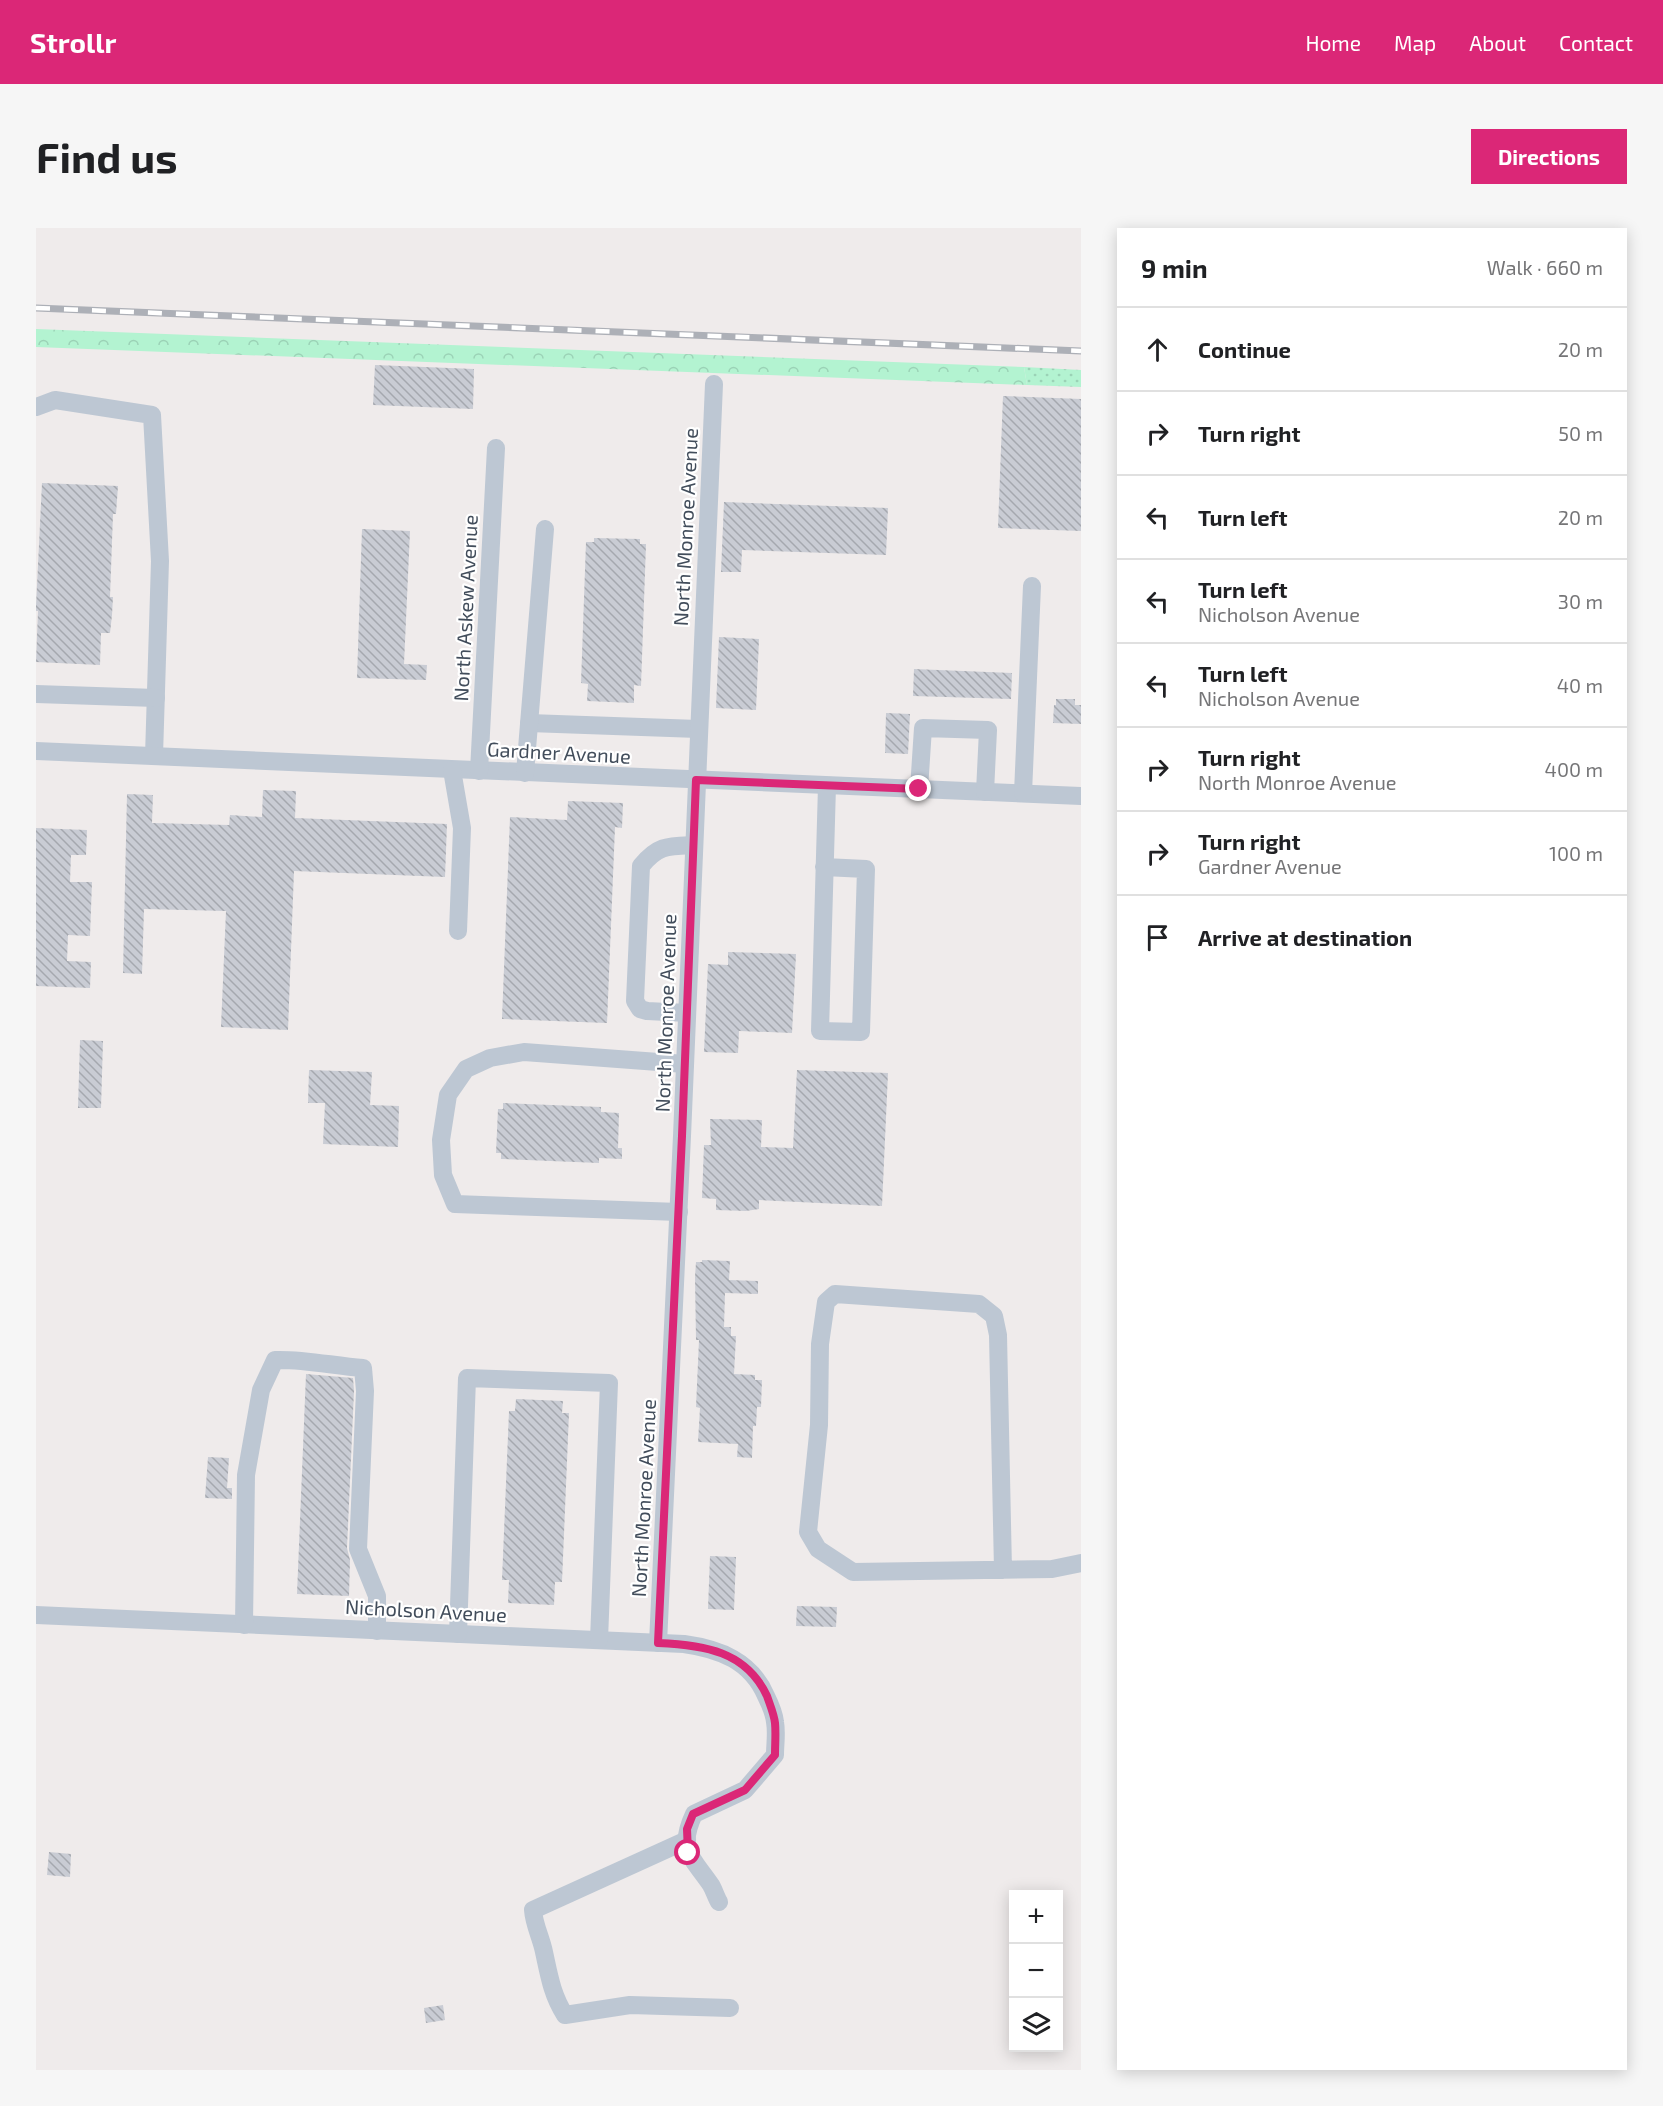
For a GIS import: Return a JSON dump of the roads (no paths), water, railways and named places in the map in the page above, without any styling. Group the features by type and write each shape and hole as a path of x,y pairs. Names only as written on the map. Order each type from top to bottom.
{"street":[{"name":"North Monroe Avenue","path":"658,1643 679,1212 714,384"},
{"path":"36,407 55,400 152,415 160,561 154,756"},
{"name":"North Askew Avenue","path":"479,771 496,448"},
{"path":"525,773 545,529"},
{"path":"1023,793 1032,586"},
{"path":"36,694 156,698"},
{"path":"529,723 698,729"},
{"path":"919,789 923,728 988,730 985,792"},
{"name":"Gardner Avenue","path":"36,751 1081,796"},
{"path":"452,770 462,828 458,931"},
{"path":"824,867 866,869 861,1032 820,1031 824,867 827,786"},
{"path":"687,1013 647,1011 640,1009 635,1001 641,866 651,854 668,846 693,845"},
{"path":"679,1212 455,1203 443,1175 441,1140 448,1095 466,1069 490,1058 524,1052 685,1064"},
{"path":"1003,1570 998,1335 994,1316 979,1304 835,1294 826,1302 820,1344 819,1425 808,1532 818,1549 853,1572 1003,1570 1052,1569 1081,1563"},
{"path":"244,1624 246,1475 261,1390 276,1360 298,1359 333,1366 363,1368 365,1391 358,1548 377,1596 377,1630"},
{"path":"458,1634 467,1378 609,1383 599,1640"},
{"name":"Nicholson Avenue","path":"36,1615 699,1646 739,1661 749,1669 764,1690 775,1722 775,1755 745,1790 693,1814 687,1829 687,1839"},
{"path":"719,1902 711,1885 688,1853 687,1839 533,1910 534,1922 556,2001 565,2015 630,2005 730,2008"}],"railway":[{"path":"36,308 1081,351"}]}
